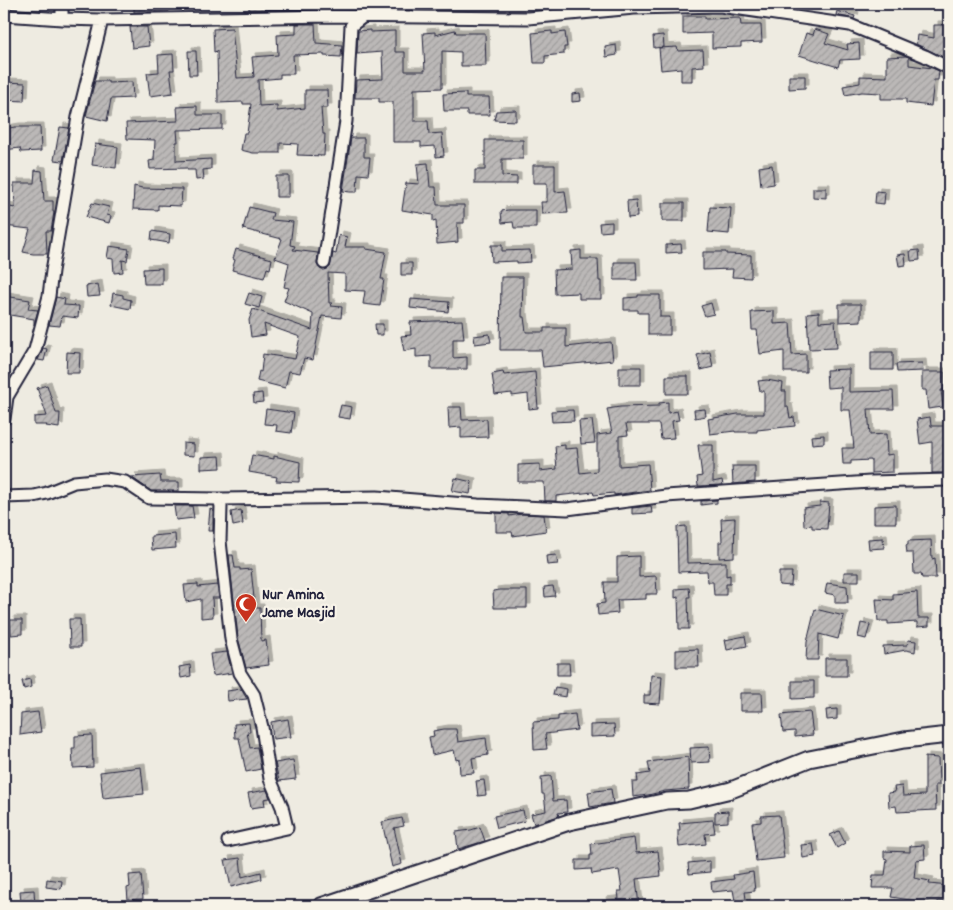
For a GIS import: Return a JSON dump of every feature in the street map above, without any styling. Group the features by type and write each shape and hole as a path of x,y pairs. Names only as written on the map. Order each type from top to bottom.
{"main road":[{"path":"320,906 569,822 667,801 689,800 731,790 809,759 904,740 949,735"}],"street":[{"path":"62,4 62,19"},
{"path":"324,263 346,121 351,26 364,16 365,4"},
{"path":"4,15 102,20 364,16 528,18 634,8 720,6 850,25 949,68"},
{"path":"4,419 7,397 35,350 49,296 78,117 102,20"},
{"path":"4,497 34,496 74,482 105,479 125,482 149,498 377,497 478,505 567,509 666,496 870,482 949,480"},
{"path":"219,499 222,506 220,541 232,639 240,673 254,695 262,727 270,779 282,807 287,828 228,841"}],"building":[{"path":"134,4 169,4 169,11 134,12"},
{"path":"249,4 321,4 321,9 249,10"},
{"path":"343,4 357,4 357,9 343,9"},
{"path":"837,11 855,16 854,19 836,15"},
{"path":"683,16 705,16 705,19 740,18 741,25 761,25 762,42 741,43 741,47 712,48 712,33 683,34"},
{"path":"296,24 315,24 316,43 342,45 341,57 324,56 324,54 293,55 294,74 280,74 280,78 258,80 259,106 277,105 277,111 305,108 305,90 327,90 328,108 321,108 323,134 325,134 324,156 297,155 298,144 280,143 280,153 253,153 241,150 244,133 247,133 251,104 243,104 243,102 218,103 217,51 214,52 213,29 232,28 237,78 254,77 252,57 278,55 277,35 296,34"},
{"path":"934,25 949,25 949,60 916,44 917,35 934,38"},
{"path":"130,27 147,27 149,46 132,48"},
{"path":"815,29 829,34 825,43 848,50 847,44 859,43 860,59 840,60 838,67 799,55 806,33 813,35"},
{"path":"370,30 370,32 395,31 395,52 405,52 405,71 425,71 423,33 435,32 435,35 455,30 456,33 485,33 486,66 461,66 461,52 442,51 442,88 414,89 414,121 428,121 429,134 442,133 444,156 436,157 435,146 421,147 421,142 393,142 393,102 379,102 379,98 355,98 356,80 383,79 382,52 357,54 358,31"},
{"path":"552,31 552,34 565,32 567,47 564,47 564,54 545,56 545,63 534,63 532,33"},
{"path":"663,35 664,47 654,48 653,36"},
{"path":"616,45 617,55 606,57 605,47"},
{"path":"677,47 678,51 703,50 704,66 692,67 692,81 681,81 681,68 661,70 659,48"},
{"path":"188,51 196,51 197,75 189,75"},
{"path":"173,54 174,70 170,70 173,93 150,96 147,73 159,72 158,55"},
{"path":"887,57 909,57 909,65 932,68 939,71 938,80 934,80 931,106 906,103 906,99 881,99 881,93 862,92 845,95 843,86 860,83 860,76 887,77"},
{"path":"789,76 805,76 805,88 789,89"},
{"path":"95,81 108,81 108,83 132,82 133,98 111,99 107,121 86,116"},
{"path":"7,82 25,83 24,101 6,100"},
{"path":"466,93 466,97 489,97 490,115 467,115 467,111 444,111 443,94"},
{"path":"580,93 581,101 572,102 572,94"},
{"path":"197,106 197,115 222,115 222,129 177,130 176,161 211,159 211,169 203,170 204,179 196,180 195,170 187,170 187,168 150,169 149,161 154,160 155,140 127,139 126,123 178,121 177,107"},
{"path":"516,110 516,121 494,120 496,111"},
{"path":"40,127 41,151 21,152 20,148 4,150 4,129"},
{"path":"60,127 69,128 63,161 54,160"},
{"path":"351,138 364,138 364,157 370,157 368,175 358,174 357,192 343,191"},
{"path":"485,140 523,140 523,159 502,159 502,176 517,177 517,184 475,184 475,170 485,170"},
{"path":"95,144 118,147 116,168 92,165"},
{"path":"428,163 430,187 436,187 437,205 464,205 464,223 457,223 458,242 437,244 436,220 433,221 433,215 402,210 406,183 419,184 417,164"},
{"path":"533,165 555,165 555,192 565,191 568,213 542,214 541,202 547,202 547,183 533,183"},
{"path":"772,165 774,184 761,186 759,167"},
{"path":"35,170 42,171 44,201 53,201 54,212 51,231 46,231 47,254 23,252 30,229 4,226 5,206 15,208 14,183 34,183"},
{"path":"276,176 289,176 289,197 276,197"},
{"path":"134,186 182,189 181,206 158,205 158,210 133,209"},
{"path":"813,188 826,188 826,198 813,197"},
{"path":"876,191 885,192 884,204 875,203"},
{"path":"636,200 637,217 628,218 627,201"},
{"path":"92,203 109,207 107,215 111,216 109,223 86,217"},
{"path":"662,203 684,203 684,221 662,221"},
{"path":"249,207 273,213 271,220 293,222 290,245 295,246 293,250 318,253 317,265 322,270 330,267 333,253 336,254 339,235 347,237 345,247 366,247 366,249 386,252 381,279 384,279 380,306 363,304 365,291 345,290 345,274 328,273 329,303 332,303 331,306 342,307 341,318 322,316 313,360 304,358 300,373 289,371 285,388 257,381 259,371 261,372 263,354 295,359 300,337 264,324 266,335 251,337 249,320 253,309 312,330 313,314 284,301 289,288 284,287 289,263 275,258 282,239 243,229"},
{"path":"710,207 731,208 729,234 708,232"},
{"path":"536,210 536,228 514,228 513,222 502,223 501,211"},
{"path":"612,222 612,231 600,232 599,223"},
{"path":"152,231 170,234 169,243 151,240"},
{"path":"681,244 682,252 666,253 666,245"},
{"path":"491,245 502,245 502,251 530,250 531,262 492,262"},
{"path":"109,246 129,249 127,261 122,260 123,272 114,273 113,259 107,258"},
{"path":"236,249 272,259 270,269 267,268 264,278 232,270"},
{"path":"581,250 581,259 598,259 601,299 579,299 579,293 555,294 554,270 572,269 571,251"},
{"path":"919,250 920,260 911,261 910,251"},
{"path":"703,252 751,255 751,278 732,277 733,269 703,270"},
{"path":"905,254 906,265 899,266 897,255"},
{"path":"614,262 636,262 637,280 614,280"},
{"path":"401,263 412,263 412,275 401,275"},
{"path":"162,268 162,284 144,284 143,269"},
{"path":"501,277 523,277 522,317 524,317 526,332 544,332 544,328 566,328 566,347 611,342 613,360 543,367 541,350 500,350"},
{"path":"98,284 100,296 87,297 86,286"},
{"path":"113,293 123,295 123,298 131,300 130,309 111,305"},
{"path":"249,293 262,297 259,308 245,304"},
{"path":"638,295 660,295 660,317 670,317 670,335 648,335 648,313 638,313 638,310 624,310 624,298 638,297"},
{"path":"4,296 30,300 28,309 38,310 34,325 34,319 4,314"},
{"path":"56,297 65,299 64,305 79,306 78,318 62,316 60,326 49,325"},
{"path":"411,299 449,302 448,312 410,308"},
{"path":"711,303 714,314 705,316 701,306"},
{"path":"839,304 861,304 861,321 839,322"},
{"path":"774,311 774,324 790,323 792,355 806,354 806,372 784,372 784,351 760,354 757,330 752,330 751,312"},
{"path":"819,312 819,322 835,321 837,348 809,349 807,313"},
{"path":"462,320 464,339 453,339 453,358 467,357 467,369 431,369 431,356 416,357 416,349 404,351 401,336 411,335 410,322"},
{"path":"375,324 383,324 383,335 376,335"},
{"path":"489,334 491,342 475,344 474,336"},
{"path":"43,348 47,349 44,361 38,360"},
{"path":"67,352 80,353 79,373 66,373"},
{"path":"710,352 713,367 701,370 697,355"},
{"path":"871,352 893,352 893,370 871,370"},
{"path":"922,363 923,371 897,372 896,364"},
{"path":"619,367 641,367 641,385 619,385"},
{"path":"849,369 849,392 893,391 894,409 868,409 870,435 886,434 887,455 893,454 893,472 871,473 871,460 851,461 851,464 843,464 842,448 854,448 850,410 841,410 841,387 827,388 826,370"},
{"path":"503,372 504,375 535,372 538,408 529,409 528,394 512,396 512,393 495,395 492,374"},
{"path":"922,372 944,372 944,390 941,390 943,407 928,409 926,390 922,390"},
{"path":"666,376 688,376 688,394 666,394"},
{"path":"767,380 783,383 782,391 786,391 786,407 788,407 790,418 794,417 795,426 757,430 757,432 735,431 710,434 708,419 738,414 764,414 764,391 760,391 758,381"},
{"path":"47,385 56,413 60,413 59,428 47,425 34,425 34,417 47,416 37,388"},
{"path":"262,393 263,402 254,403 253,394"},
{"path":"668,402 668,413 677,411 679,420 672,421 674,438 661,439 659,424 626,424 628,435 619,436 619,466 648,464 650,490 614,495 614,493 594,495 593,492 556,496 556,501 545,501 544,482 518,482 518,465 540,464 540,471 557,469 555,446 565,445 565,449 577,448 580,473 597,471 597,435 612,433 607,409 659,406 659,403"},
{"path":"341,405 352,407 350,419 338,417"},
{"path":"448,407 461,407 462,420 487,419 488,437 461,438 461,427 449,428"},
{"path":"266,409 294,413 291,433 276,431 277,425 264,424"},
{"path":"705,409 706,416 695,418 694,410"},
{"path":"573,410 574,421 552,422 551,411"},
{"path":"930,417 931,426 949,426 949,444 944,444 944,473 932,473 932,442 920,444 917,419"},
{"path":"592,420 595,443 581,444 579,421"},
{"path":"824,435 824,443 812,444 811,436"},
{"path":"183,443 194,444 194,456 183,455"},
{"path":"698,445 713,445 713,482 722,480 723,485 698,486 697,477 702,476"},
{"path":"252,455 274,459 274,456 300,462 299,482 276,481 277,477 249,472"},
{"path":"220,456 221,468 201,469 201,457"},
{"path":"732,466 755,466 755,482 733,484"},
{"path":"160,475 161,482 179,482 179,491 151,491 131,477"},
{"path":"455,478 472,482 470,494 452,491"},
{"path":"717,500 717,503 701,505 701,501"},
{"path":"820,502 829,503 827,529 812,528 812,525 804,526 803,508 820,506"},
{"path":"896,505 896,523 874,523 874,506"},
{"path":"174,506 192,506 194,518 176,520"},
{"path":"651,506 652,513 632,514 632,508"},
{"path":"210,509 213,510 213,531 208,531"},
{"path":"241,510 243,524 233,526 231,512"},
{"path":"496,513 509,514 509,516 522,514 544,515 546,531 513,536 512,532 496,532"},
{"path":"735,518 734,557 719,558 719,542 722,542 721,519"},
{"path":"686,526 687,563 726,562 726,576 730,575 730,584 726,584 726,595 714,595 713,582 708,582 707,571 678,572 677,527"},
{"path":"175,534 176,548 152,550 151,536"},
{"path":"883,538 884,548 869,549 868,539"},
{"path":"931,540 932,559 935,558 936,578 922,578 921,574 914,574 913,553 907,553 906,545 908,545 908,541"},
{"path":"229,555 233,555 235,568 240,568 240,570 251,569 255,608 260,608 261,641 266,640 269,665 246,668 238,638"},
{"path":"556,555 558,564 547,565 546,556"},
{"path":"639,556 639,577 656,576 657,594 646,594 646,599 617,600 618,613 598,615 597,604 605,603 604,582 617,582 617,557"},
{"path":"779,572 792,572 791,586 779,585"},
{"path":"844,572 859,572 859,581 844,581"},
{"path":"827,583 847,586 848,603 835,603 835,595 825,593"},
{"path":"198,584 198,587 217,585 219,598 212,598 213,617 201,618 201,599 186,602 184,585"},
{"path":"553,586 555,596 545,597 544,587"},
{"path":"689,588 689,629 679,629 678,597 675,598 675,589"},
{"path":"527,590 527,608 494,608 493,591"},
{"path":"917,592 918,618 929,618 929,626 917,627 917,622 888,624 888,621 878,621 876,599 893,600 893,594"},
{"path":"815,609 844,616 838,639 819,634 818,660 806,660 807,642"},
{"path":"69,619 80,619 81,647 70,647"},
{"path":"10,620 22,620 22,634 11,635"},
{"path":"861,623 870,625 866,639 858,637"},
{"path":"745,636 747,646 727,650 725,640"},
{"path":"908,640 916,641 915,652 906,650 884,654 883,646 907,645"},
{"path":"698,649 699,667 676,667 676,650"},
{"path":"227,652 232,673 213,676 210,654"},
{"path":"825,658 847,658 847,676 825,676"},
{"path":"557,663 569,663 570,675 557,675"},
{"path":"190,665 191,676 181,678 179,667"},
{"path":"651,675 662,676 660,704 644,703 644,695 650,695"},
{"path":"30,679 31,687 24,689 22,681"},
{"path":"792,681 814,681 814,698 792,699"},
{"path":"555,687 567,689 566,697 553,695"},
{"path":"241,689 247,699 228,701 227,691"},
{"path":"740,693 762,693 763,711 740,711"},
{"path":"837,709 837,719 827,720 826,710"},
{"path":"38,712 41,732 20,735 21,714"},
{"path":"810,712 813,735 795,737 795,731 783,732 781,715"},
{"path":"575,714 577,730 545,734 547,749 534,750 533,722 558,720 558,716"},
{"path":"288,719 291,737 273,739 271,722"},
{"path":"249,723 250,732 247,732 250,748 257,747 261,769 246,772 239,738 235,738 234,724"},
{"path":"614,724 615,736 590,737 590,725"},
{"path":"456,729 458,742 486,738 488,755 472,758 474,773 460,774 459,759 456,760 454,750 432,755 429,737 434,736 433,731"},
{"path":"92,735 93,767 73,768 72,748 75,748 75,736"},
{"path":"709,747 710,762 691,763 690,748"},
{"path":"688,757 689,789 633,797 632,782 638,782 637,775 650,773 648,762"},
{"path":"925,757 938,758 939,785 935,785 936,810 897,812 896,806 889,807 888,793 895,792 894,787 902,786 903,796 925,795"},
{"path":"293,760 296,779 279,781 275,763"},
{"path":"141,767 144,794 103,798 100,772"},
{"path":"551,776 553,801 566,800 567,812 558,813 559,816 534,824 531,814 546,811 541,777"},
{"path":"484,780 486,795 478,796 476,781"},
{"path":"611,789 613,803 590,807 588,792"},
{"path":"267,790 270,798 264,799 265,806 251,808 248,793"},
{"path":"523,810 525,821 497,828 494,816"},
{"path":"728,811 728,822 715,823 715,812"},
{"path":"779,815 784,858 756,861 752,823 761,822 761,816"},
{"path":"402,818 404,826 394,828 402,864 392,867 382,822"},
{"path":"713,820 715,833 705,834 706,844 679,847 679,823"},
{"path":"480,827 485,841 458,849 456,832"},
{"path":"839,831 845,843 837,848 830,835"},
{"path":"634,838 636,853 658,851 661,876 636,879 639,906 603,906 602,901 619,899 618,891 622,891 619,870 592,874 591,869 576,870 576,860 590,860 590,855 592,855 591,844"},
{"path":"813,844 815,856 803,858 801,845"},
{"path":"924,845 925,859 916,860 914,878 930,881 929,884 949,886 949,902 938,901 938,906 928,906 929,903 891,897 893,888 872,888 873,875 885,875 887,859 884,858 884,851 910,852 910,846"},
{"path":"240,858 242,877 261,872 262,879 231,887 225,860"},
{"path":"710,861 710,872 689,874 688,863"},
{"path":"753,872 755,891 745,892 747,906 736,906 733,890 712,892 711,882 734,879 733,875"},
{"path":"141,874 143,899 128,900 129,875"},
{"path":"47,879 62,881 61,889 46,887"},
{"path":"34,890 35,906 26,906 25,902 21,902 20,891"}],"place":[{"name":"Nur Amina Jame Masjid","path":"246,623"}]}
